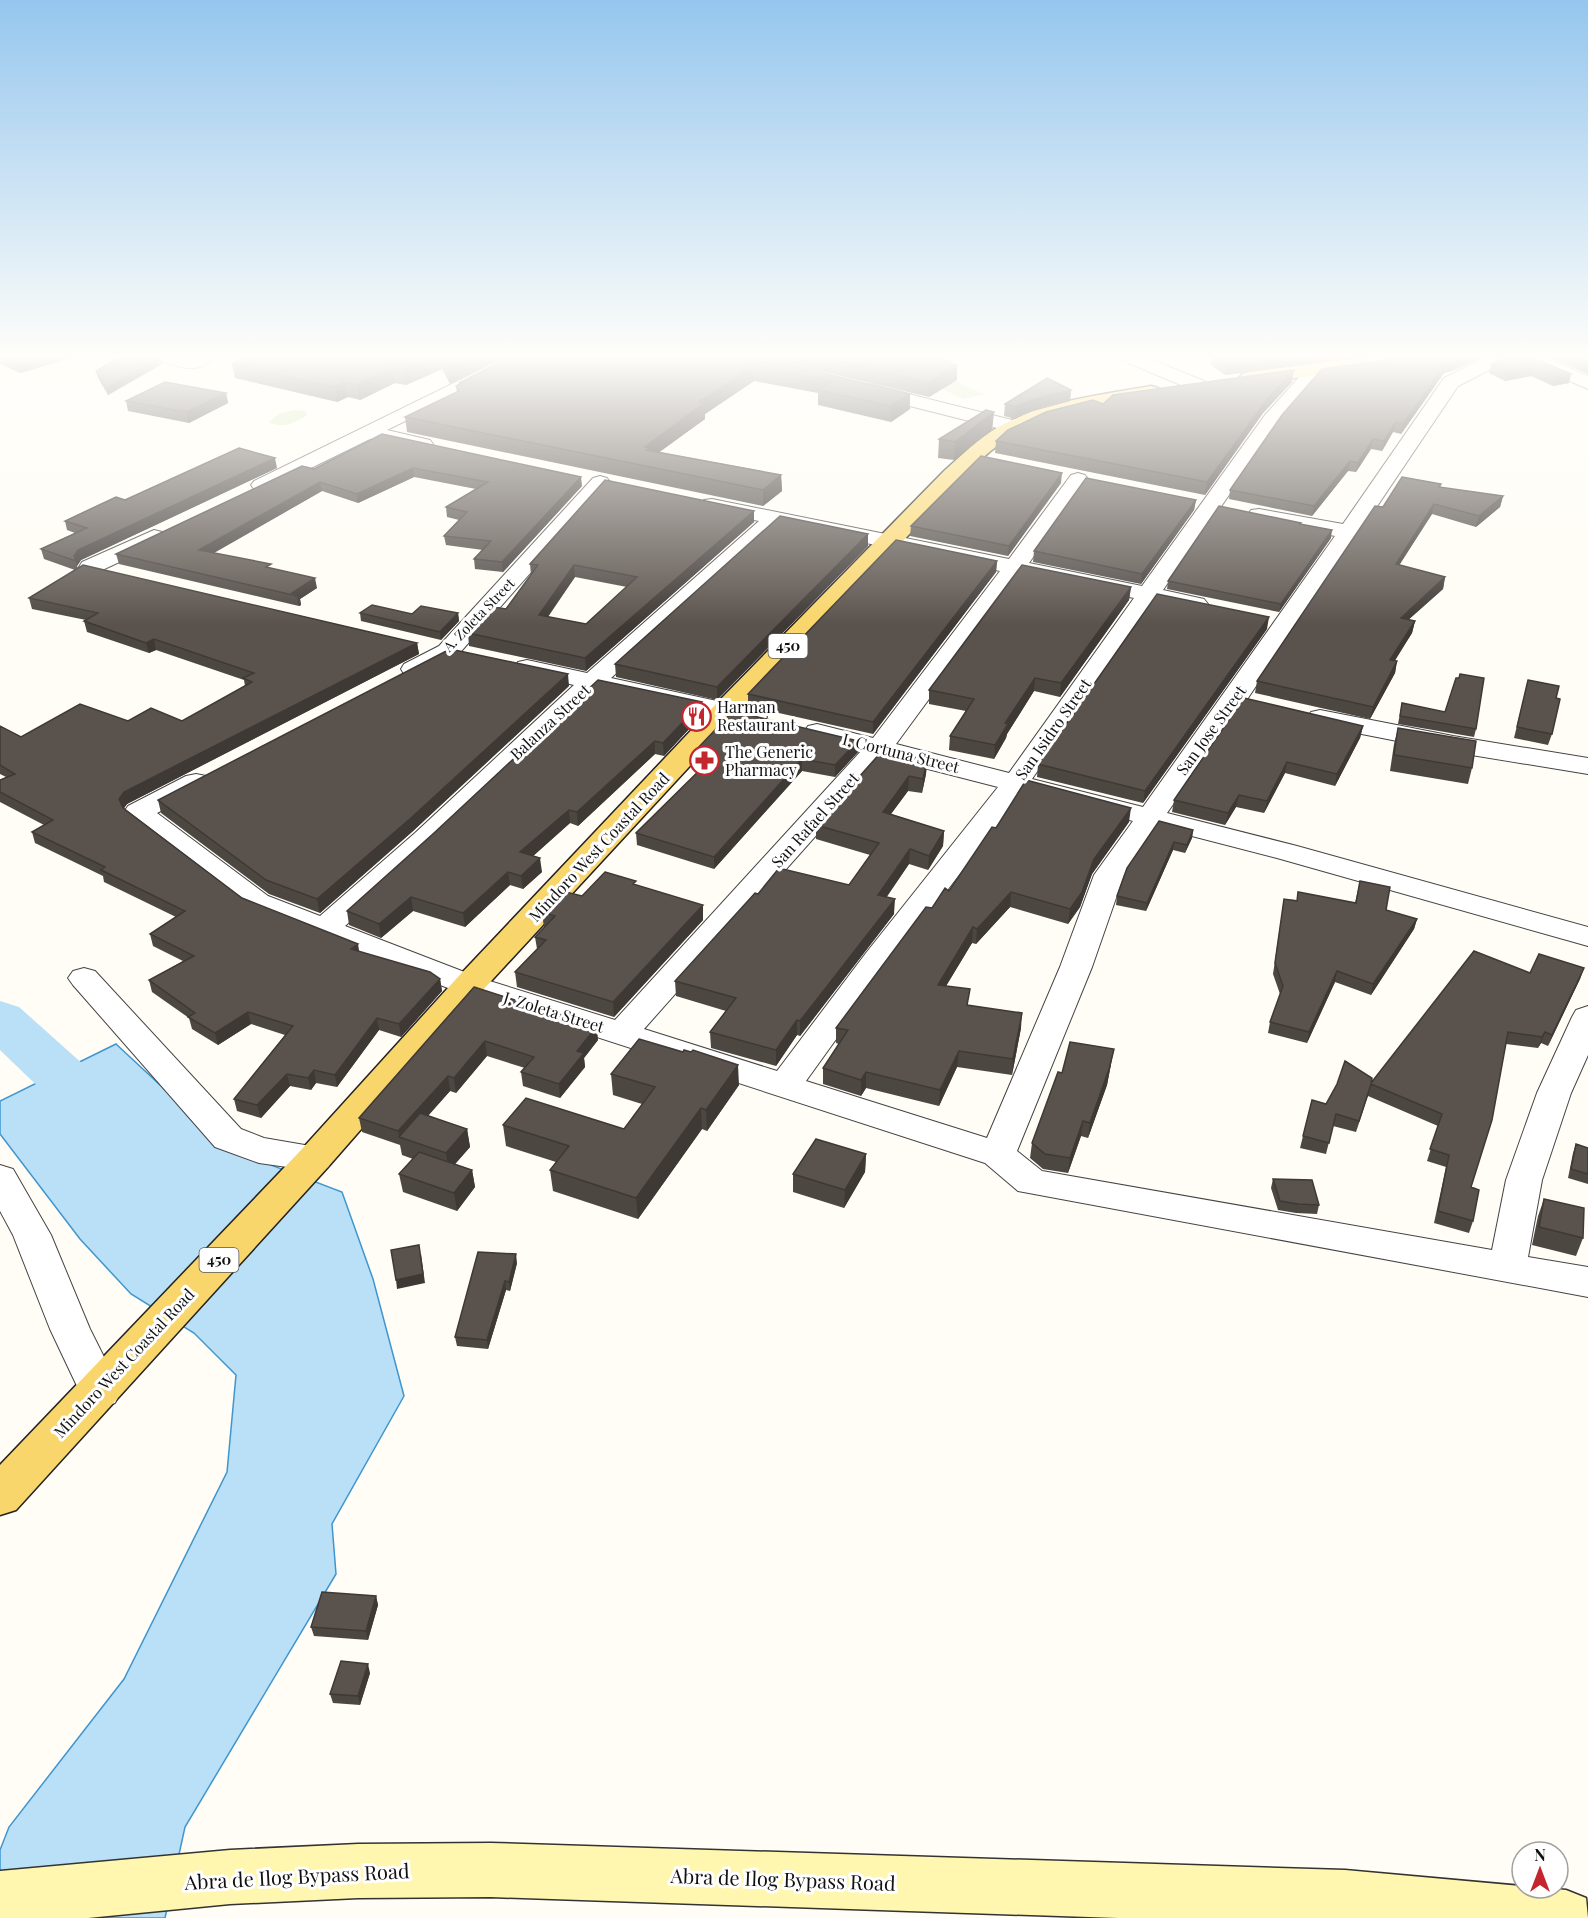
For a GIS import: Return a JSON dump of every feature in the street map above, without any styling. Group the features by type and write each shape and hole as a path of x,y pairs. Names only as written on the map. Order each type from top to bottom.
{"main road":[{"name":"Mindoro West Coastal Road","path":"0,1496 308,1166 469,985 726,710 890,541 985,459 989,447"},
{"name":"Abra de Ilog Bypass Road","path":"0,1899 230,1877 358,1871 491,1870 1345,1898 1566,1918"}],"street":[{"path":"241,495 343,447"},
{"path":"433,447 440,448"},
{"name":"San Isidro Street","path":"785,1085 883,952 1016,782 1147,594 1200,503 1248,447"},
{"name":"San Jose Street","path":"998,1154 1076,967 1109,875 1149,815 1246,701 1273,620 1348,532 1407,447"},
{"name":"San Rafael Street","path":"622,1033 880,747 957,647 1078,479"},
{"name":"A. Zoleta Street","path":"396,678 459,653 600,482"},
{"path":"694,501 1216,608"},
{"path":"1200,503 1348,532"},
{"name":"Balanza Street","path":"324,928 425,840 593,681 776,517"},
{"path":"125,575 90,567 177,526"},
{"path":"413,643 459,653"},
{"name":"I. Cortuna Street","path":"504,663 726,710 880,747 1287,852 1588,937"},
{"path":"1293,712 1374,730 1588,766"},
{"name":"J. Zoleta Street","path":"219,770 138,812 257,903 469,985 998,1154"},
{"path":"84,978 228,1138 308,1166"},
{"path":"1507,1269 1524,1180 1554,1093 1588,1017"},
{"path":"998,1154 1031,1182 1588,1282"},
{"path":"0,1178 32,1235 70,1329 100,1391"}],"water":[{"path":"116,1044 229,1149 342,1192 373,1279 404,1396 332,1524 336,1574 185,1827 165,1918 0,1918 0,1850 9,1827 124,1679 227,1472 236,1375 194,1333 131,1294 80,1239 0,1134 0,1101"}],"building":[{"path":"358,447 440,447 581,477 502,562 474,559 491,541 444,536 467,512 446,507 488,482 413,468 357,494 320,482 199,550 271,564 266,567 315,578 292,593 299,595 297,596 116,554 302,466 314,469"},
{"path":"550,447 646,447 649,448 646,450 781,475 763,490"},
{"path":"1024,447 1233,447 1207,482"},
{"path":"1260,447 1368,447 1358,463 1350,461 1314,506 1230,490"},
{"path":"239,448 275,458 78,550 74,556 76,561 41,549 87,528 65,521 116,497 125,500"},
{"path":"981,456 1062,473 1009,546 911,526"},
{"path":"1402,477 1441,484 1439,487 1503,496 1479,516 1434,504 1396,564 1445,577 1401,618 1415,621 1390,660 1397,661 1373,707 1257,681 1375,506 1383,507"},
{"path":"1086,478 1196,500 1142,574 1034,551"},
{"path":"605,480 754,511 585,658 468,633 494,607 506,609 538,565 530,564","holes":["574,565 637,577 586,624 539,615"]},
{"path":"1219,506 1332,530 1281,604 1168,581"},
{"path":"780,516 868,534 717,687 615,664"},
{"path":"896,540 997,561 873,722 748,694"},
{"path":"83,565 417,643 124,792 119,799 123,808 242,898 358,944 351,949 430,972 440,979 399,1024 377,1018 335,1075 314,1070 308,1078 287,1074 257,1105 234,1099 293,1026 248,1012 215,1033 188,1017 195,1013 149,980 194,956 150,934 185,911 101,870 105,867 32,832 53,820 0,792 0,780 15,774 0,765 0,726 21,737 80,704 128,721 151,708 182,721 252,682 243,678 254,673 154,639 146,643 84,621 98,613 29,598"},
{"path":"1022,565 1131,587 1061,683 1035,678 1005,723 1008,724 995,745 950,736 974,699 929,690"},
{"path":"1157,594 1269,617 1145,791 1038,764"},
{"path":"372,605 412,614 421,606 458,613 440,632 360,613"},
{"path":"450,649 568,674 411,818 317,899 266,880 158,800"},
{"path":"1460,674 1484,678 1476,729 1400,716 1402,703 1445,712 1456,678 1459,678"},
{"path":"598,680 702,702 663,743 655,741 577,812 569,810 520,852 540,858 521,876 508,872 463,913 411,897 379,924 347,911 434,833"},
{"path":"1528,680 1559,686 1556,698 1560,699 1552,734 1517,727"},
{"path":"1244,698 1363,726 1337,774 1287,762 1267,801 1239,795 1228,813 1174,800"},
{"path":"733,711 858,741 835,765 802,759 714,857 636,833 713,757 694,752"},
{"path":"1398,728 1476,741 1472,768 1394,755"},
{"path":"883,750 927,760 923,779 909,776 883,812 944,831 929,856 910,849 878,895 895,899 800,1021 797,1020 776,1050 710,1032 736,998 675,981 755,893 758,894 779,868 849,885 879,843 816,825"},
{"path":"1026,780 1131,808 1094,859 1082,892 1070,909 1011,892 977,929 973,927 938,985 970,989 967,1005 1022,1013 1013,1059 959,1051 940,1090 866,1072 861,1080 823,1068 848,1030 836,1028 926,907 932,908 945,888 949,891 992,827 996,828"},
{"path":"1159,821 1193,830 1187,845 1174,842 1147,903 1117,896 1127,868"},
{"path":"605,872 636,881 633,884 703,905 613,1002 515,972 546,940 535,937 555,916 542,912 562,891 582,896"},
{"path":"1360,881 1390,887 1386,910 1417,919 1373,984 1337,971 1309,1032 1270,1022 1283,986 1275,963 1284,899 1297,901 1298,892 1356,903"},
{"path":"1474,951 1530,973 1539,954 1584,968 1552,1035 1545,1032 1542,1037 1508,1032 1492,1120 1471,1187 1479,1190 1473,1221 1438,1211 1449,1155 1430,1149 1442,1114 1371,1084 1359,1121 1336,1114 1329,1143 1303,1136 1312,1100 1326,1104 1337,1084 1345,1061 1372,1078 1371,1083"},
{"path":"474,987 597,1026 577,1051 584,1053 559,1084 521,1072 534,1057 485,1041 454,1078 448,1076 398,1131 359,1118"},
{"path":"639,1039 683,1052 693,1050 738,1065 706,1110 701,1108 636,1198 550,1170 569,1146 503,1125 526,1098 624,1129 655,1087 611,1074"},
{"path":"1070,1042 1114,1049 1090,1123 1083,1121 1070,1158 1045,1154 1032,1143 1058,1072 1062,1073"},
{"path":"420,1113 467,1129 446,1153 399,1137"},
{"path":"816,1139 866,1154 845,1190 793,1174"},
{"path":"1576,1144 1588,1148 1588,1174 1571,1169"},
{"path":"419,1152 472,1170 454,1193 399,1174"},
{"path":"1273,1179 1312,1180 1319,1205 1280,1201"},
{"path":"1544,1199 1584,1208 1583,1238 1539,1227"},
{"path":"419,1245 423,1274 396,1280 391,1250"},
{"path":"478,1252 516,1254 509,1282 505,1281 487,1340 455,1337"},
{"path":"322,1592 376,1596 366,1631 311,1627"},
{"path":"341,1661 368,1664 358,1696 330,1694"}],"waterway":[{"path":"0,1019 74,1088 107,1125"}],"place":[{"name":"Harman Restaurant","path":"696,716"},
{"name":"The Generic Pharmacy","path":"704,761"}]}
